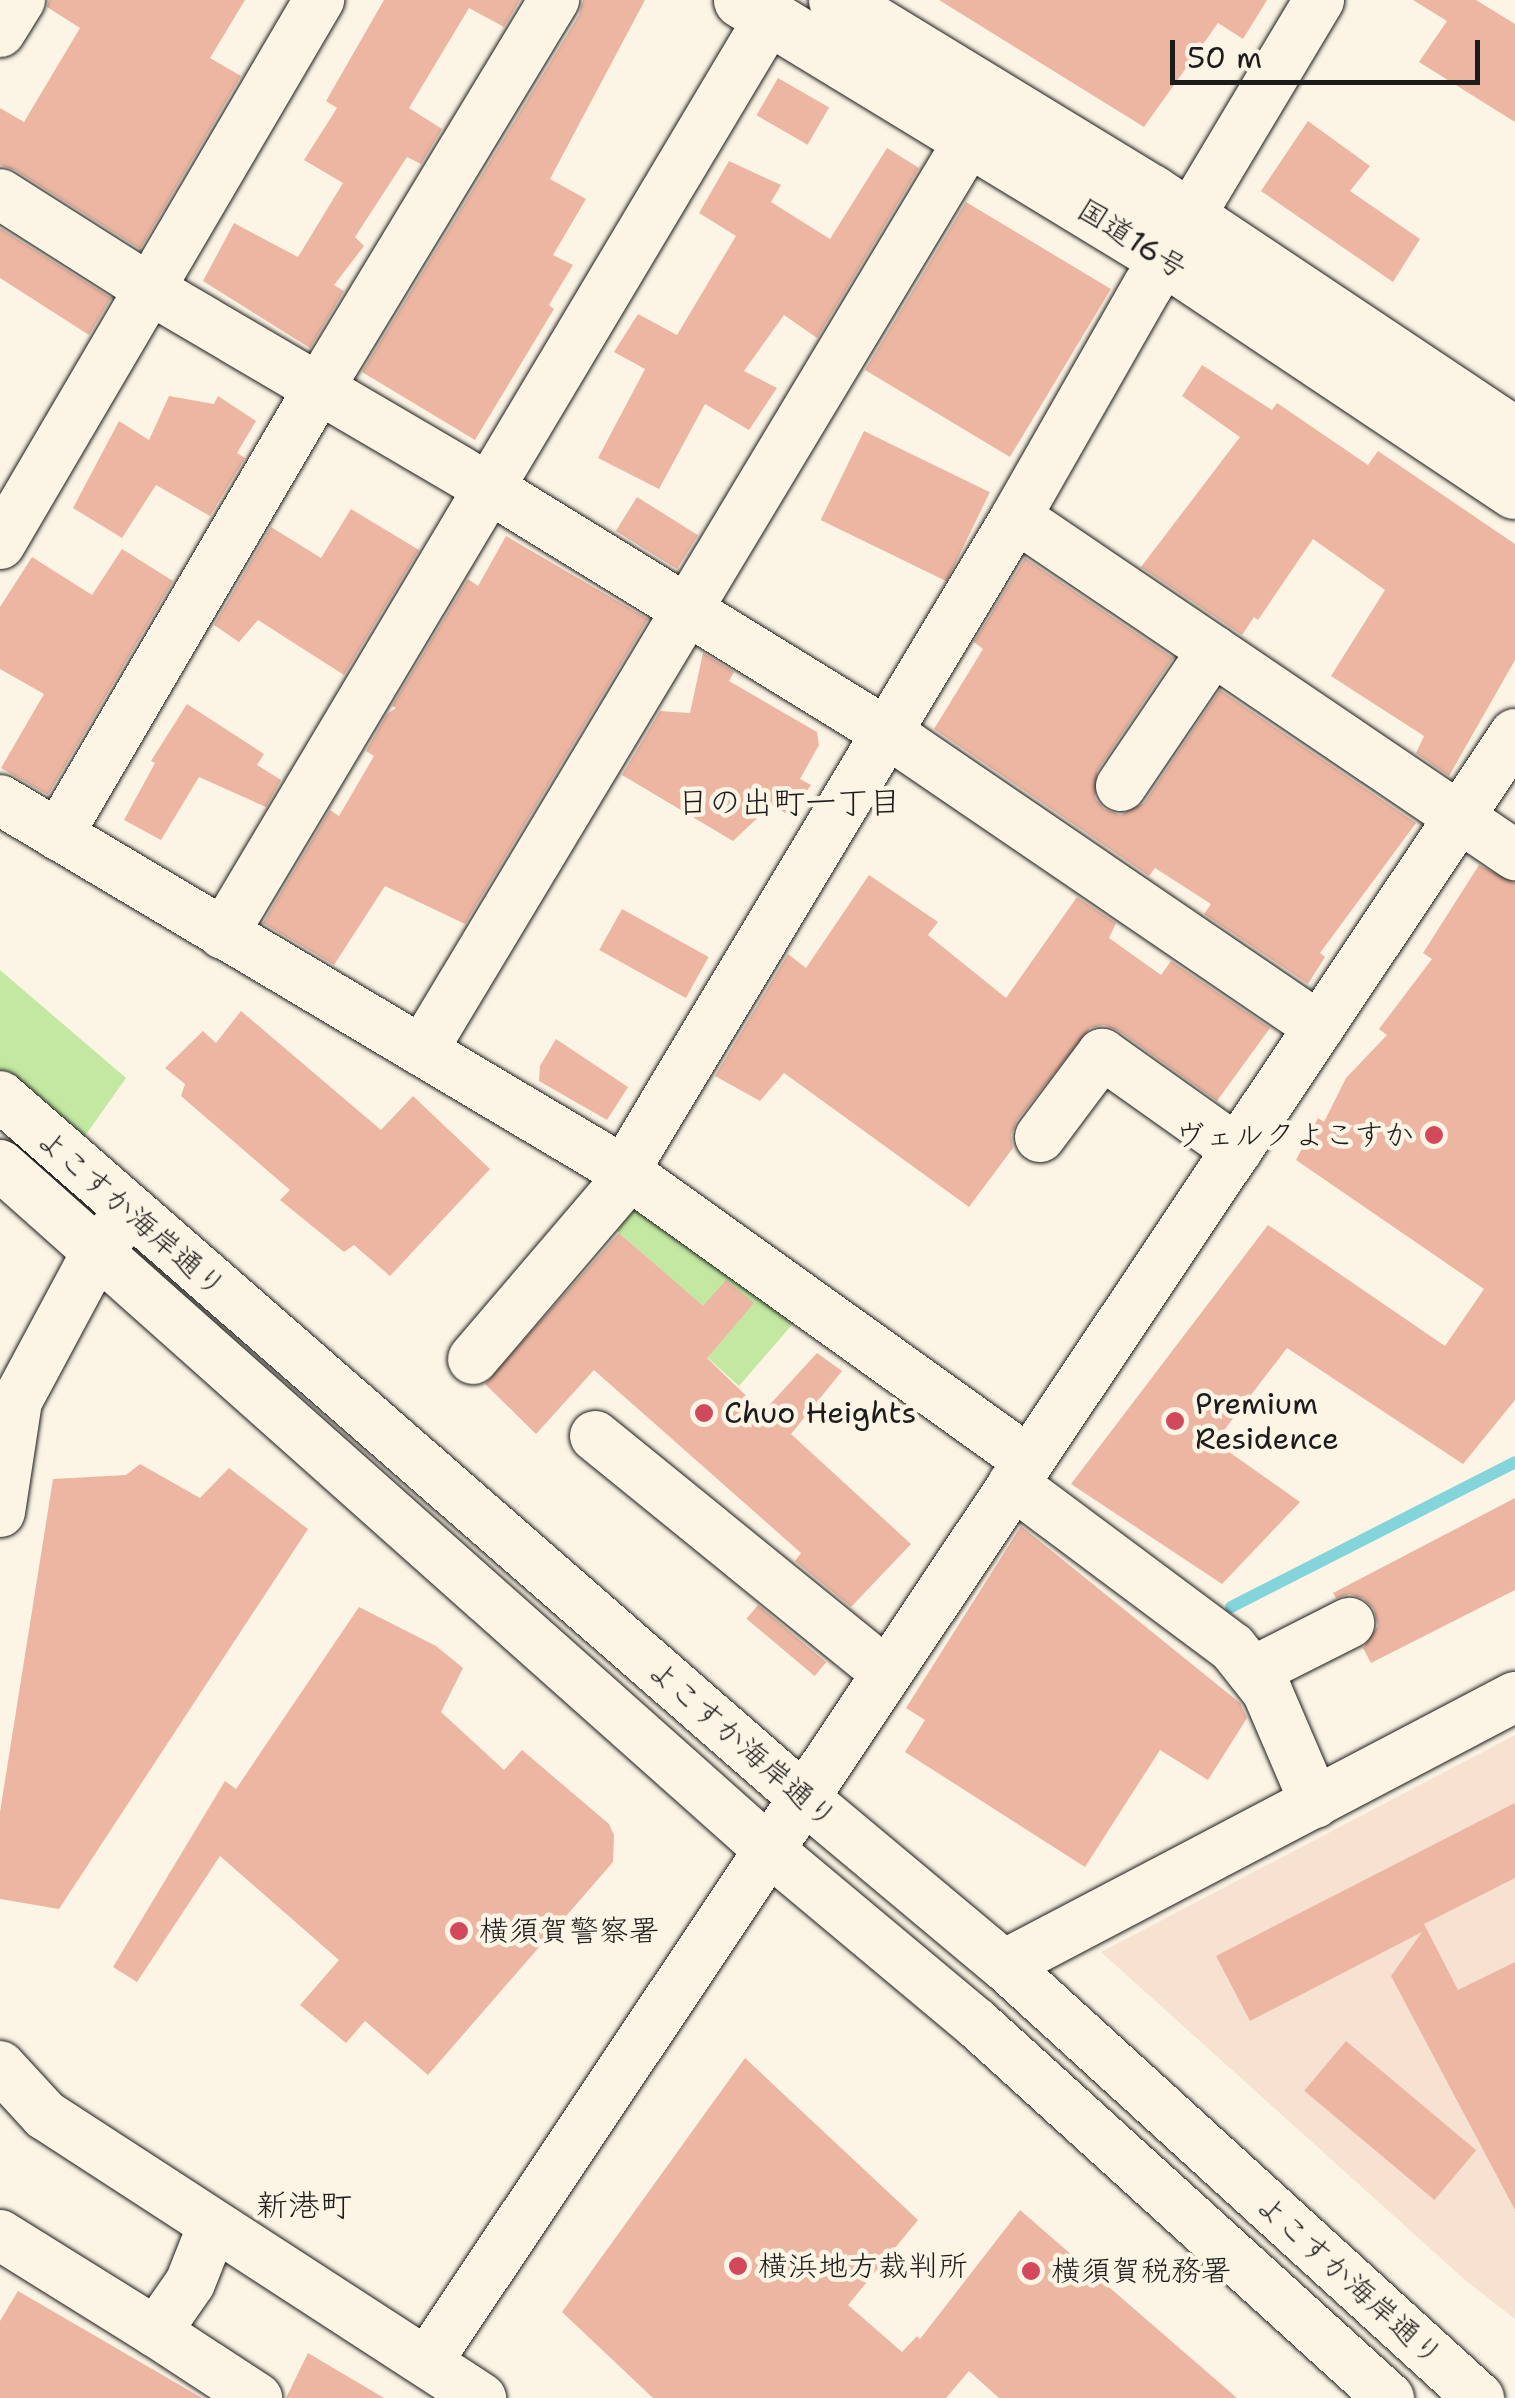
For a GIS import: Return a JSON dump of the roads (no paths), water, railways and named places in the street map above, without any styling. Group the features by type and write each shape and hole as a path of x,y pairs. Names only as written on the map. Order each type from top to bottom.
{"highway":[{"name":"国道16号","path":"836,0 1177,238 1515,491"},
{"name":"国道16号","path":"756,9 970,139 1177,238 1515,436"}],"street":[{"path":"0,32 20,0"},
{"path":"0,544 319,0"},
{"path":"58,835 319,388 554,0"},
{"path":"473,1359 627,1173 1319,0"},
{"path":"223,934 488,488 756,9"},
{"path":"422,1052 970,139"},
{"path":"0,194 151,290 488,488 888,733 1319,1027"},
{"path":"1016,517 1515,856"},
{"path":"1121,786 1212,650"},
{"path":"427,2362 1515,734"},
{"path":"0,800 627,1173 1021,1472 1232,1646 1267,1691 1315,1803"},
{"path":"1040,1137 1102,1054 1237,1150"},
{"name":"よこすか海岸通り","path":"0,1096 114,1231 768,1850 976,2022 1389,2398"},
{"name":"よこすか海岸通り","path":"0,1164 114,1231 1004,1964 1478,2398"},
{"path":"0,1512 17,1400 114,1231"},
{"path":"595,1436 887,1673"},
{"path":"1252,1672 1349,1622"},
{"path":"1004,1964 1515,1697"},
{"path":"0,2066 45,2114 481,2398"},
{"path":"156,2332 190,2282 213,2225"},
{"path":"0,2236 257,2398"}],"waterway":[{"path":"1231,1607 1515,1462"}],"place":[{"name":"ヴェルクよこすか","path":"1434,1135"},
{"name":"Chuo Heights","path":"704,1413"},
{"name":"Premium Residence","path":"1175,1421"},
{"name":"横須賀警察署","path":"459,1931"},
{"name":"横浜地方裁判所","path":"738,2266"},
{"name":"横須賀税務署","path":"1031,2271"}],"district":[{"name":"日の出町一丁目","path":"789,802"},
{"name":"新港町","path":"304,2205"}]}
